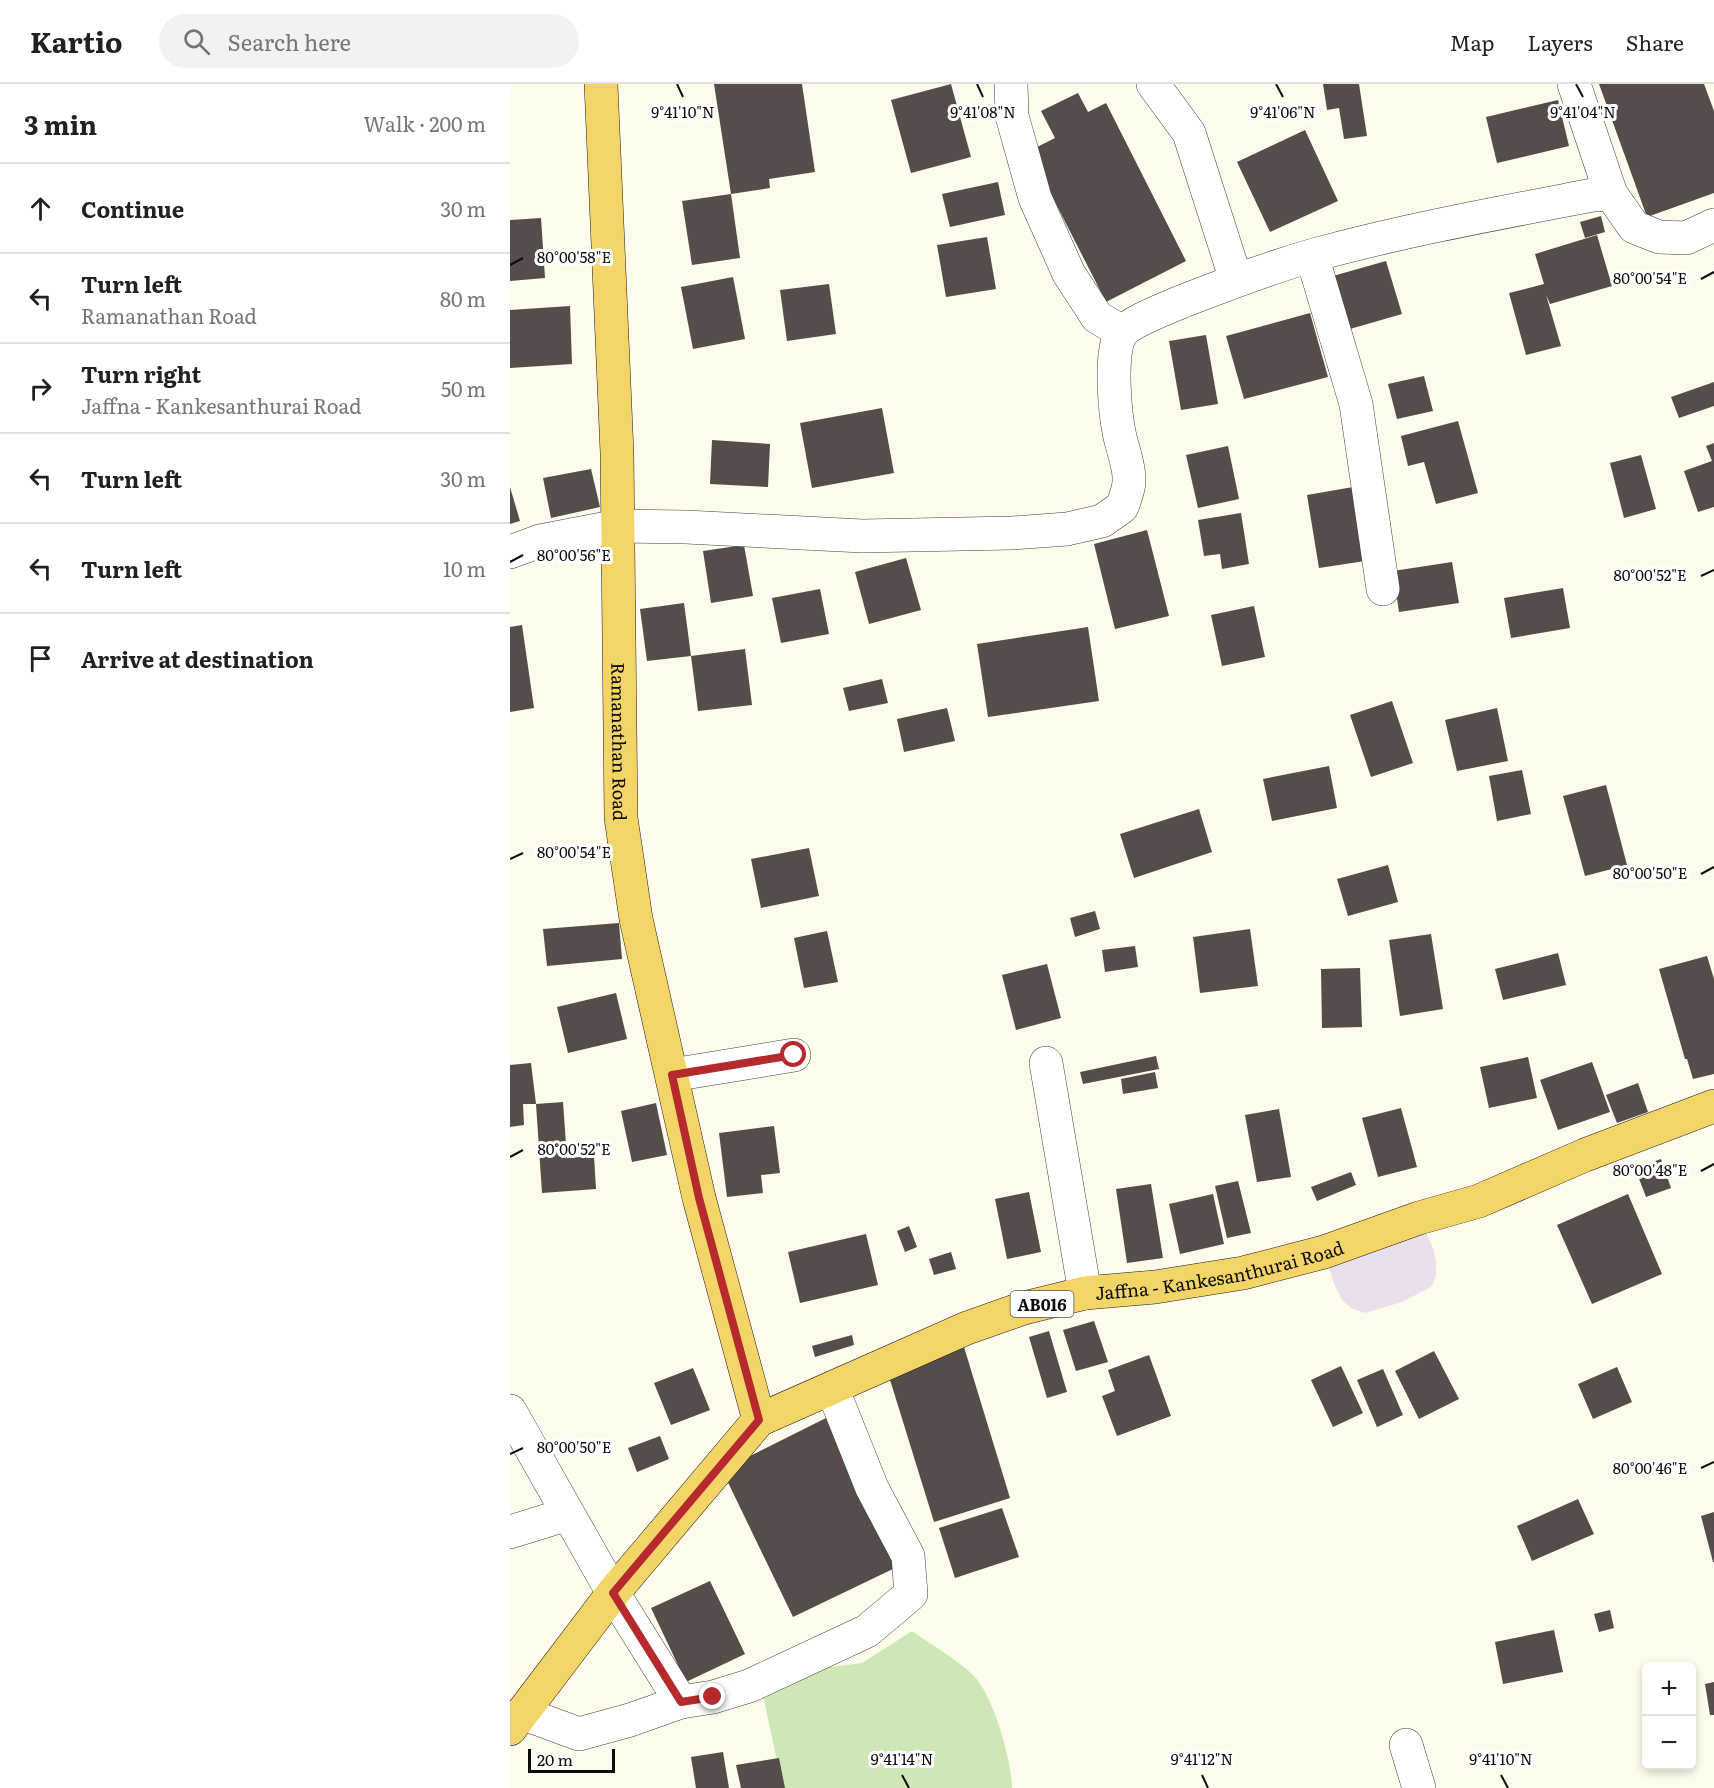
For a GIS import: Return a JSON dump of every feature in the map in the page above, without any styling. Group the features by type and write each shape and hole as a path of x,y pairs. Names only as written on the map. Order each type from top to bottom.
{"main road":[{"name":"Ramanathan Road","path":"601,84 617,453 621,818 636,919 699,1198 759,1420"},
{"name":"Jaffna - Kankesanthurai Road","path":"516,1721 613,1593 759,1420 967,1328 1024,1308 1085,1293 1155,1287 1242,1274 1324,1252 1419,1218 1479,1201 1585,1155 1713,1109"}],"street":[{"path":"1011,84 1012,116 1035,198 1069,274 1097,316 1122,332"},
{"path":"1153,84 1189,133 1236,280"},
{"path":"1574,84 1611,194 1634,227 1659,237 1686,238 1714,225"},
{"path":"510,552 540,541 618,526 862,536 1012,533 1067,529 1102,521 1122,507 1130,480 1119,432 1114,386 1118,344 1122,332 1148,316 1236,280 1312,256 1404,232 1435,228 1593,195 1611,194"},
{"path":"1312,256 1356,404 1383,589"},
{"path":"672,1075 794,1055"},
{"path":"1047,1063 1085,1293"},
{"path":"516,1721 579,1734 630,1720 681,1702 713,1697 749,1686 867,1631 910,1594 908,1556 873,1488 832,1388"},
{"path":"510,1411 613,1593 681,1702"},
{"path":"510,1532 568,1514"},
{"path":"1406,1745 1419,1788"}],"shaded area":[{"path":"1419,1218 1433,1248 1436,1262 1436,1276 1431,1287 1402,1302 1365,1313 1351,1308 1342,1300 1334,1284 1324,1252"}],"green space":[{"path":"912,1631 959,1663 980,1684 988,1697 1005,1745 1012,1788 783,1788 761,1687 822,1668 862,1663"}],"building":[{"path":"714,84 802,84 815,172 769,179 770,188 731,194"},
{"path":"951,84 971,157 911,173 891,100"},
{"path":"1323,84 1359,84 1367,136 1344,139 1339,108 1327,110"},
{"path":"1599,84 1704,84 1714,111 1714,193 1647,217"},
{"path":"1078,93 1088,112 1106,103 1186,261 1106,302 1029,151 1055,138 1041,111"},
{"path":"1558,100 1569,146 1497,163 1486,117"},
{"path":"1305,130 1338,201 1270,232 1237,162"},
{"path":"998,182 1005,215 950,227 942,194"},
{"path":"731,194 740,258 692,265 682,201"},
{"path":"1601,216 1605,232 1585,238 1580,222"},
{"path":"541,218 545,278 510,281 510,220"},
{"path":"1597,235 1612,286 1550,304 1546,295 1561,346 1526,355 1509,293 1544,284 1535,254"},
{"path":"987,237 996,289 946,297 937,245"},
{"path":"1386,261 1402,314 1350,329 1333,276"},
{"path":"733,277 745,339 693,349 681,287"},
{"path":"829,284 836,334 787,341 780,290"},
{"path":"570,306 572,364 510,368 510,310"},
{"path":"1310,313 1328,377 1244,399 1226,336"},
{"path":"1206,335 1218,404 1181,410 1169,341"},
{"path":"1424,376 1433,411 1397,419 1388,384"},
{"path":"1714,382 1714,406 1679,418 1671,397"},
{"path":"882,408 894,473 812,488 800,423"},
{"path":"1458,421 1478,493 1436,504 1424,462 1408,466 1401,436"},
{"path":"712,440 770,444 768,487 710,484"},
{"path":"1714,443 1714,507 1698,512 1684,471 1712,461 1706,446"},
{"path":"1228,446 1239,499 1198,508 1186,455"},
{"path":"1641,455 1656,509 1624,518 1610,463"},
{"path":"591,469 600,507 551,518 543,478"},
{"path":"510,487 520,521 510,524"},
{"path":"1353,487 1365,561 1319,568 1307,495"},
{"path":"1241,513 1249,564 1222,569 1220,554 1204,556 1198,520"},
{"path":"1147,530 1169,616 1115,629 1094,544"},
{"path":"744,545 753,596 711,603 703,551"},
{"path":"906,558 921,610 869,624 855,572"},
{"path":"1452,562 1459,603 1399,612 1393,571"},
{"path":"1563,588 1570,628 1511,638 1504,598"},
{"path":"820,589 829,634 781,643 772,598"},
{"path":"684,603 691,656 647,661 640,609"},
{"path":"1254,606 1265,657 1222,666 1211,615"},
{"path":"522,625 534,708 510,712 510,627"},
{"path":"1088,627 1099,701 988,717 977,644"},
{"path":"745,649 752,705 698,711 691,656"},
{"path":"882,679 888,703 849,711 843,688"},
{"path":"1392,701 1413,763 1371,777 1350,715"},
{"path":"947,708 955,741 904,752 897,719"},
{"path":"1497,708 1508,761 1457,771 1445,720"},
{"path":"1329,766 1337,808 1272,821 1263,779"},
{"path":"1522,770 1531,814 1497,821 1489,776"},
{"path":"1606,785 1627,865 1585,876 1563,796"},
{"path":"1199,809 1212,852 1134,878 1120,834"},
{"path":"809,848 819,896 761,908 751,859"},
{"path":"1388,865 1398,902 1348,916 1337,879"},
{"path":"1095,911 1100,929 1075,937 1070,918"},
{"path":"619,923 622,959 547,966 543,929"},
{"path":"1250,929 1258,986 1200,993 1193,937"},
{"path":"827,931 838,982 804,988 794,938"},
{"path":"1431,934 1443,1009 1400,1016 1389,940"},
{"path":"1135,946 1138,967 1105,972 1102,950"},
{"path":"1558,953 1566,985 1503,1000 1495,969"},
{"path":"1707,956 1714,979 1714,1074 1693,1079 1659,969"},
{"path":"1047,964 1061,1018 1016,1030 1002,975"},
{"path":"1360,968 1362,1027 1322,1028 1321,969"},
{"path":"616,993 627,1039 568,1053 557,1007"},
{"path":"1156,1056 1159,1069 1083,1084 1080,1072"},
{"path":"1528,1057 1537,1098 1489,1108 1480,1067"},
{"path":"1592,1062 1610,1112 1558,1130 1540,1080"},
{"path":"531,1063 536,1104 523,1104 524,1125 510,1127 510,1065"},
{"path":"1155,1072 1158,1088 1123,1094 1121,1079"},
{"path":"1638,1083 1648,1112 1617,1123 1606,1095"},
{"path":"563,1102 567,1158 594,1156 596,1189 542,1193 536,1104"},
{"path":"656,1103 667,1155 632,1162 621,1111"},
{"path":"1401,1108 1417,1167 1378,1177 1362,1118"},
{"path":"1279,1109 1291,1177 1257,1182 1245,1115"},
{"path":"774,1126 780,1173 761,1175 763,1193 727,1197 719,1133"},
{"path":"1661,1159 1671,1188 1646,1197 1635,1168"},
{"path":"1351,1172 1356,1185 1317,1201 1311,1187"},
{"path":"1238,1181 1251,1233 1227,1238 1215,1186"},
{"path":"1151,1184 1163,1258 1127,1263 1116,1189"},
{"path":"1029,1192 1041,1252 1007,1259 995,1199"},
{"path":"1213,1194 1224,1244 1180,1254 1169,1204"},
{"path":"1628,1194 1662,1274 1592,1304 1557,1225"},
{"path":"909,1226 917,1247 905,1252 897,1231"},
{"path":"866,1234 878,1285 800,1303 788,1252"},
{"path":"951,1252 956,1269 934,1275 929,1259"},
{"path":"1094,1321 1108,1362 1076,1371 1063,1330"},
{"path":"1049,1331 1067,1392 1047,1398 1029,1337"},
{"path":"852,1335 854,1345 815,1357 812,1346"},
{"path":"964,1347 1010,1498 934,1522 887,1370"},
{"path":"1434,1351 1459,1399 1419,1419 1395,1371"},
{"path":"1149,1355 1171,1416 1117,1436 1102,1396 1115,1391 1108,1370"},
{"path":"1341,1366 1363,1413 1333,1427 1311,1380"},
{"path":"1617,1367 1632,1402 1593,1419 1578,1384"},
{"path":"693,1368 710,1410 671,1425 654,1383"},
{"path":"1383,1369 1403,1415 1377,1427 1357,1380"},
{"path":"826,1418 897,1567 793,1617 722,1470"},
{"path":"660,1436 669,1459 637,1472 628,1448"},
{"path":"1578,1499 1594,1534 1532,1561 1517,1526"},
{"path":"1002,1508 1019,1557 955,1578 939,1528"},
{"path":"1714,1512 1714,1562 1713,1562 1701,1516"},
{"path":"710,1581 745,1654 686,1682 651,1608"},
{"path":"1610,1610 1614,1628 1599,1632 1594,1614"},
{"path":"1554,1630 1563,1672 1503,1684 1495,1642"},
{"path":"1714,1682 1714,1715 1710,1715 1705,1684"},
{"path":"723,1752 729,1788 696,1788 691,1757"},
{"path":"779,1758 785,1788 741,1788 736,1765"}],"route":[{"path":"713,1697 681,1702 613,1593 759,1420 699,1198 672,1075 794,1055"}]}
